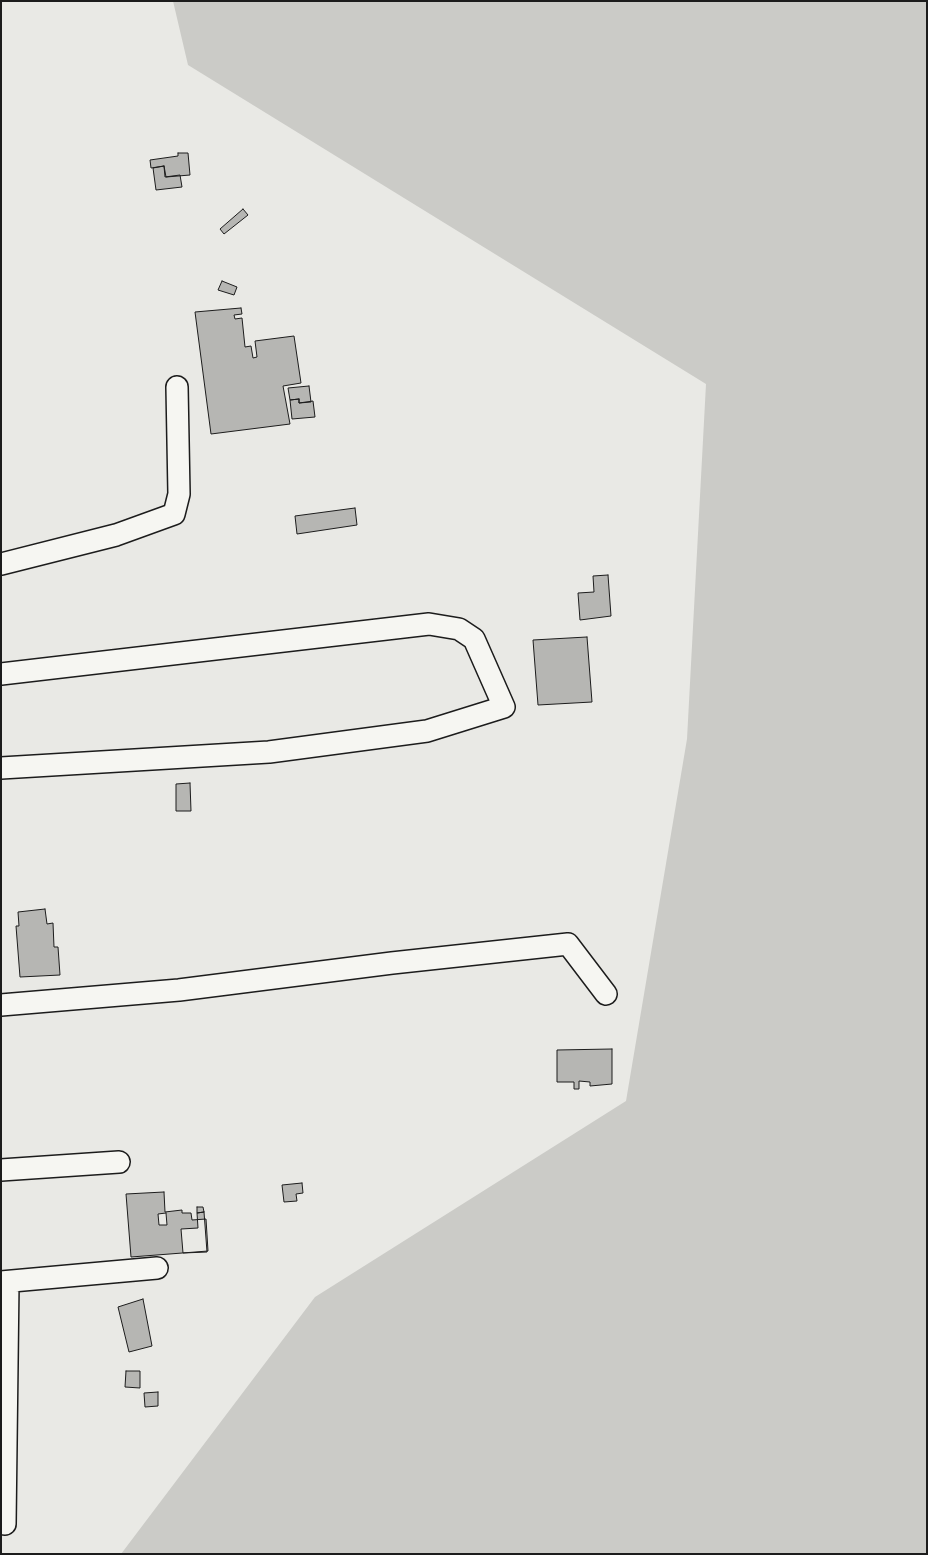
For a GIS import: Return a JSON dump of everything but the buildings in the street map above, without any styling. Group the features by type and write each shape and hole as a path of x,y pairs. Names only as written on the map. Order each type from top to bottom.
{"street":[{"path":"1,564 116,535 174,514 179,494 177,387"},
{"path":"1,674 429,624 459,629 474,639 504,706 427,730 269,752 1,768"},
{"path":"1,1005 179,990 568,944 606,994"},
{"path":"1,1170 119,1162"},
{"path":"5,1524 4,1282 157,1268"}],"shaded area":[{"path":"173,1 927,1 927,1554 121,1554 315,1297 626,1101 687,739 706,384 188,65"}]}
